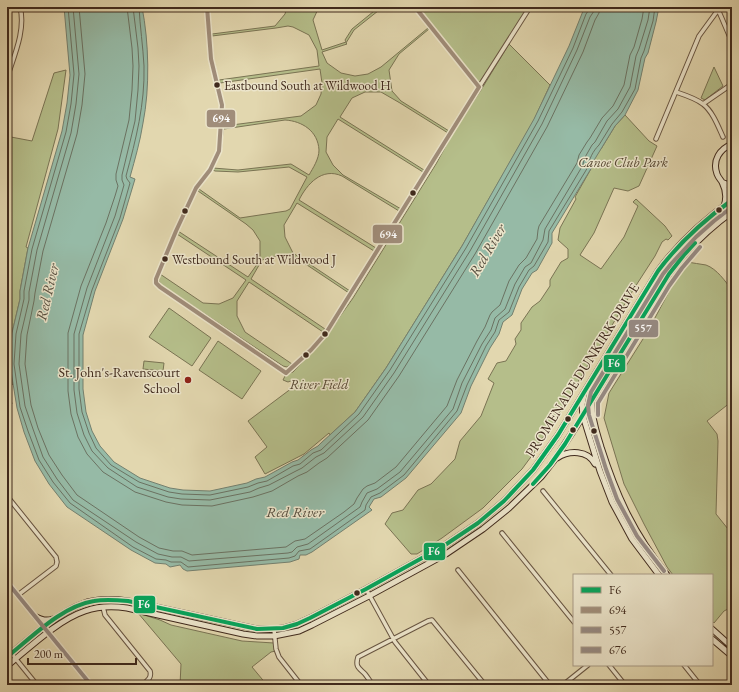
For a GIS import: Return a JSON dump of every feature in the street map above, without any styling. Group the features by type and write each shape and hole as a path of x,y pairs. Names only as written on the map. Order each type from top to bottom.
{"main road":[{"path":"724,206 726,196 715,164 716,158 722,149 732,144"},
{"path":"722,182 732,187"},
{"name":"PROMENADE DUNKIRK DRIVE","path":"9,655 64,613 82,604 99,600 115,599 128,601 257,629 274,629 297,624 366,589 442,547 504,501 533,470 558,435 664,263 690,233 732,200"},
{"name":"PROMENADE DUNKIRK DRIVE","path":"7,666 48,632 67,619 85,611 103,607 115,606 127,608 256,636 285,635 312,626 446,554 485,528 514,504 541,477 555,459 583,416 669,274 701,237 731,213"},
{"path":"585,390 582,406 583,416 600,471 612,502 632,539 658,574"},
{"path":"592,401 591,413 599,441 624,510 646,547 666,574"},
{"path":"555,459 566,453 573,452 584,454 594,460 600,471"},
{"path":"616,510 620,507 624,510"},
{"path":"480,520 485,528"},
{"path":"36,617 42,620 49,620 58,617"},
{"path":"713,630 732,647"},
{"path":"713,640 732,656"}],"street":[{"path":"7,78 22,28 22,15 20,7"},
{"path":"207,7 211,59 222,105 219,151 210,170 196,188 185,209 168,253 157,274 156,283 160,288 286,373 311,350 326,333 340,313 530,7"},
{"path":"415,7 479,87"},
{"path":"717,8 732,42"},
{"path":"656,139 699,36 717,8"},
{"path":"703,104 732,84"},
{"path":"676,92 687,95 703,104 714,118 723,137"},
{"path":"543,490 610,574"},
{"path":"7,496 56,557 57,562 56,566 18,595"},
{"path":"502,533 573,621"},
{"path":"458,570 550,685"},
{"path":"7,582 91,685"},
{"path":"366,589 393,640 429,685"},
{"path":"103,607 105,615 150,671 150,678 142,685"},
{"path":"373,685 358,668 358,657 432,620 485,685"},
{"path":"274,629 276,649 279,657 301,685"},
{"path":"7,648 9,655 16,659 37,685"},
{"path":"563,685 587,666"},
{"path":"610,666 625,685"},
{"path":"685,666 700,685"}],"green space":[{"path":"287,7 319,7 313,20 322,50 346,42 345,40 352,29 379,7 383,7 354,30 346,43 347,44 322,52 327,63 341,73 355,76 368,74 381,67 428,28 429,29 399,54 389,70 392,91 401,101 449,131 448,133 381,92 365,92 352,98 340,117 424,170 423,172 338,119 327,137 326,152 333,165 343,175 401,209 399,211 342,176 335,174 322,175 306,188 299,200 376,248 374,251 297,203 284,225 285,237 293,253 350,291 349,293 293,257 280,256 262,260 251,279 325,329 323,332 249,282 237,301 237,316 245,332 292,364 287,367 283,366 163,286 159,279 160,274 203,303 219,304 233,298 246,280 177,234 178,231 248,277 260,260 260,241 253,230 246,224 198,191 199,189 240,218 286,211 290,209 307,177 289,167 238,172 215,171 213,168 238,170 291,164 309,175 316,163 319,150 316,137 308,128 297,122 285,120 224,129 224,126 301,116 316,105 321,94 322,83 320,69 220,83 219,80 319,66 317,50 309,35 293,27 288,26 212,36 212,34 275,26 285,14"},
{"path":"418,7 530,7 479,83"},
{"name":"River Field","path":"509,44 550,85 534,120 462,246 386,368 355,412 330,435 329,433 304,454 265,474 255,457 267,447 248,421 296,385 293,380 288,382 283,380 286,374 293,372 326,336 353,298 436,164 455,129"},
{"path":"714,67 723,86 705,100 701,98"},
{"path":"66,70 58,129 26,247 28,248 20,291 20,299 12,333 10,365 13,385 7,378 7,152 11,137 32,141 54,73"},
{"name":"Canoe Club Park","path":"625,115 649,141 657,146 639,186 628,191 614,188 594,233 580,255 601,269 624,237 638,206 633,202 636,199 665,226 672,236 668,240 666,239 662,242 655,256 546,435 539,441 539,446 522,469 483,508 417,554 411,554 385,524 392,513 403,510 418,490 431,484 455,459 460,441 481,416 494,383 488,379 497,363 506,361 516,344 515,339 521,330 521,323 532,307 540,301 550,286 550,280 561,262 568,258 568,249 558,240 560,228 592,167 592,162 615,126"},
{"path":"687,262 706,265 714,269 732,290 732,403 731,402 707,421 717,434 718,441 716,514 732,534 732,607 724,611 714,623 713,574 672,574 667,567 624,484 604,418 609,393 648,331 673,284"},
{"path":"169,308 211,338 192,366 149,337"},
{"path":"218,341 261,371 242,399 199,370"},
{"path":"144,361 164,363 163,371 143,369"},
{"path":"7,378 12,404 7,405"},
{"path":"138,613 171,625 242,641 274,643 276,651 271,652 252,667 267,685 180,685 181,664"}],"water":[{"name":"Red River","path":"64,7 142,7 148,65 147,95 142,130 130,177 135,179 123,219 95,291 83,335 83,389 86,412 92,431 100,446 114,462 140,478 170,488 210,491 247,483 265,477 298,460 318,446 355,412 386,368 462,246 534,119 586,7 659,7 638,90 625,115 615,126 552,233 552,243 537,270 532,273 522,289 512,315 503,322 499,334 490,348 471,386 461,413 406,478 381,497 374,499 369,507 372,510 312,552 306,555 300,555 299,559 290,562 187,571 180,565 170,567 166,564 155,563 131,550 67,507 49,484 35,461 17,408 10,365 12,333 20,299 20,291 28,248 62,131 67,103 70,75"}],"transit line":[{"name":"694","path":"207,7 211,59 222,105 219,151 210,170 196,188 176,231 156,279 156,283 286,373"},
{"name":"694","path":"415,7 479,87"},
{"name":"694","path":"286,373 311,350 326,333 479,87"},
{"name":"F6","path":"7,657 48,623 70,609 98,600 128,601 257,629 283,628 310,618 442,547 478,523 504,501 533,470 558,435 658,271 692,232 732,200"},
{"name":"557","path":"664,571 637,536 617,499 589,415 588,405 591,392 663,274 696,237 732,207"},
{"name":"F6","path":"533,484 550,465 565,444 669,274 695,243"},
{"name":"557","path":"598,415 598,403 669,286 700,247"},
{"name":"676","path":"7,582 91,685"}],"place":[{"name":"Eastbound South at Wildwood H","path":"217,85"},
{"name":"Westbound South at Wildwood J","path":"165,259"},
{"name":"St. John's-Ravenscourt School","path":"188,380"}]}
